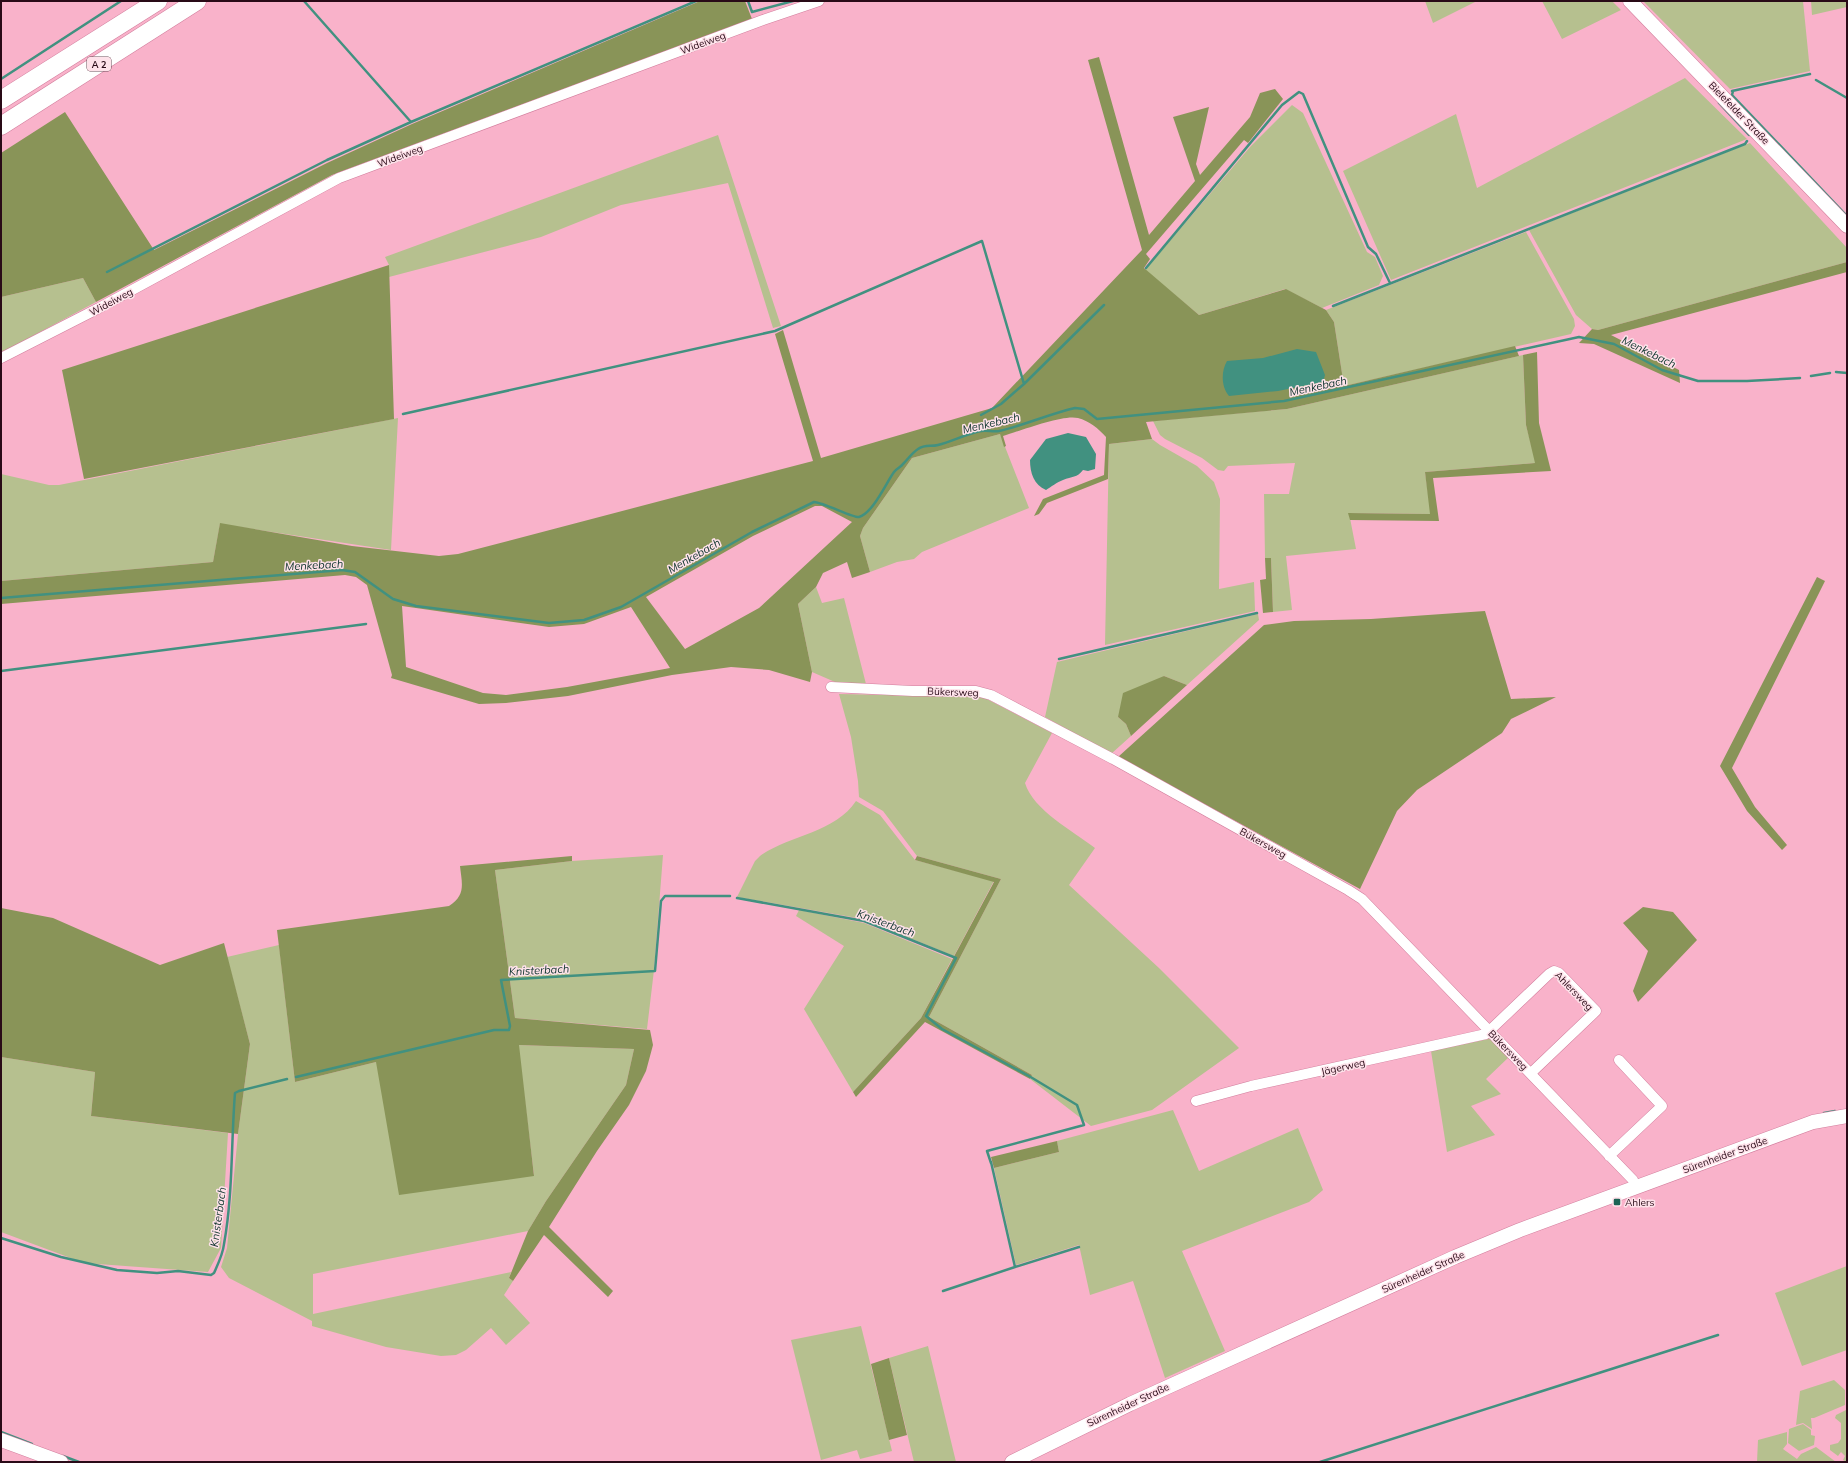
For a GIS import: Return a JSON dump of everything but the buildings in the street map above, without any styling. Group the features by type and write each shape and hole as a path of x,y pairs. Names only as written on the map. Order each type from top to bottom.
{"highway":[{"name":"A 2","path":"1,100 158,1"},
{"name":"A 2","path":"1,126 197,1"}],"main road":[{"name":"Bielefelder Straße","path":"1630,1 1847,226"},
{"name":"Sürenheider Straße","path":"1012,1462 1137,1400 1421,1272 1520,1230 1813,1122 1847,1116"},
{"path":"1,1440 61,1462"}],"street":[{"name":"Wideiweg","path":"1,358 99,308 339,178 756,23 820,1"},
{"name":"Bükersweg","path":"831,687 913,691 976,691 1002,700 1113,759 1348,890 1362,899 1531,1073 1633,1180 1636,1188"},
{"name":"Ahlersweg","path":"1490,1031 1549,974 1554,971 1559,973 1596,1011 1531,1073"},
{"name":"Jägerweg","path":"1196,1101 1251,1086 1486,1034 1490,1031"},
{"path":"1609,1156 1662,1106 1619,1060"}],"shaded area":[{"path":"700,1 745,1 752,19 332,175 96,302 83,278 1,297 1,153 65,112 154,250 327,163 412,124"},
{"path":"1425,1 1477,1 1433,23"},
{"path":"1542,1 1612,1 1621,10 1562,39"},
{"path":"1643,1 1803,1 1810,71 1730,89"},
{"path":"1811,1 1847,1 1847,7 1812,15"},
{"path":"1099,57 1149,235 1195,181 1173,117 1209,107 1196,164 1200,175 1250,117 1260,93 1275,89 1283,99 1248,143 1244,140 1146,254 1150,259 1144,268 1199,315 1286,289 1326,310 1334,322 1344,386 1515,346 1519,356 1287,409 1146,422 1152,439 1109,444 1108,479 1047,503 1039,514 1034,516 1043,499 1104,475 1106,437 1090,423 1078,418 1062,418 1003,436 1006,446 1004,447 1000,434 912,458 863,528 860,536 870,572 852,578 847,562 823,573 816,587 798,604 812,672 810,682 769,670 731,667 672,675 568,696 506,703 479,704 391,678 392,675 367,585 356,577 345,575 1,604 1,581 213,562 220,523 352,546 439,556 458,554 813,461 775,334 783,330 821,458 992,408 1142,250 1088,60","holes":["815,506 822,506 852,522 759,608 685,649 646,597 753,536","402,606 549,627 584,624 631,607 670,668 567,687 506,695 483,693 406,667"]},
{"path":"1685,78 1747,139 1391,280 1343,171 1456,114 1477,188"},
{"path":"1292,105 1303,113 1367,252 1375,257 1383,276 1379,285 1322,308 1285,289 1199,315 1145,270 1251,146"},
{"path":"718,135 781,326 773,328 728,183 621,205 541,237 389,277 389,265 385,257"},
{"path":"1750,143 1847,248 1847,262 1598,330 1592,329 1576,315 1529,230"},
{"path":"1526,232 1574,319 1575,326 1571,334 1344,386 1334,322 1326,310"},
{"path":"1847,262 1847,272 1611,335 1679,370 1680,383 1594,344 1579,343 1592,329 1598,330"},
{"path":"389,265 394,419 84,479 62,370"},
{"path":"83,278 96,302 1,353 1,297"},
{"path":"1297,349 1316,352 1325,375 1323,382 1278,391 1229,396 1226,392 1223,384 1223,374 1227,361 1263,358"},
{"path":"1537,352 1539,423 1551,471 1433,478 1439,521 1350,520 1348,513 1430,514 1425,472 1535,463 1526,425 1523,355"},
{"path":"1523,355 1526,425 1536,463 1425,472 1431,514 1349,513 1356,549 1286,556 1292,610 1273,612 1271,558 1265,558 1264,494 1289,494 1295,463 1228,466 1224,471 1218,470 1202,458 1165,439 1160,435 1153,421 1287,409"},
{"path":"398,418 391,550 220,524 213,562 1,581 1,474 49,485 59,485"},
{"path":"1068,433 1086,437 1096,454 1095,469 1088,471 1083,470 1076,476 1056,483 1046,490 1036,482 1031,469 1030,460 1046,439"},
{"path":"1000,434 1029,508 922,552 914,559 897,562 870,572 860,536 863,528 912,458"},
{"path":"1152,439 1197,466 1214,482 1220,499 1219,589 1254,582 1255,611 1105,645 1109,444"},
{"path":"1265,558 1271,558 1273,612 1263,613 1260,580 1266,579"},
{"path":"1817,577 1825,581 1732,768 1755,807 1787,845 1782,850 1747,811 1720,766"},
{"path":"816,587 822,603 844,598 866,684 835,682 812,672 798,604"},
{"path":"1485,611 1511,699 1556,697 1511,719 1502,733 1417,790 1397,811 1360,889 1118,757 1264,625 1294,621 1371,619"},
{"path":"1258,614 1259,620 1187,685 1164,676 1118,717 1126,724 1131,736 1111,754 1045,717 1057,662"},
{"path":"1164,676 1187,685 1131,736 1126,724 1118,717 1123,693"},
{"path":"839,694 983,697 1052,733 1025,783 1029,793 1045,811 1095,848 1069,885 1159,968 1239,1048 1152,1110 1091,1126 1030,1079 1032,1075 929,1017 1001,879 917,856 883,811 859,797 851,737"},
{"path":"856,801 880,815 915,860 994,881 954,956 863,919 737,897 755,861 760,856 784,843 824,827 847,812"},
{"path":"663,855 654,970 647,1029 515,1018 495,870 572,861"},
{"path":"572,856 572,861 495,870 515,1018 650,1030 653,1045 646,1071 629,1105 597,1151 549,1227 613,1291 608,1297 544,1235 513,1281 509,1278 528,1231 546,1201 626,1085 634,1049 519,1045 534,1176 399,1195 376,1062 295,1082 277,930 449,906 458,898 462,889 460,866"},
{"path":"917,856 1001,879 929,1017 1032,1075 1030,1079 925,1022 856,1097 853,1092 921,1018 994,882 915,860"},
{"path":"1643,907 1673,912 1697,940 1638,1002 1633,991 1648,951 1623,923"},
{"path":"1,908 53,918 160,965 224,943 250,1044 238,1134 91,1116 95,1072 1,1057"},
{"path":"799,910 864,923 952,959 921,1018 853,1092 804,1009 844,946 796,916"},
{"path":"279,945 295,1082 376,1062 534,1175 518,1045 634,1049 626,1085 546,1201 528,1231 313,1274 313,1314 511,1272 509,1278 513,1281 504,1295 530,1323 506,1345 491,1328 466,1350 456,1355 441,1356 386,1347 312,1326 312,1321 229,1278 221,1267 227,1248 238,1134 250,1044 227,957"},
{"path":"1493,1038 1510,1056 1486,1079 1501,1094 1471,1106 1495,1135 1447,1152 1431,1051"},
{"path":"1,1057 95,1072 91,1116 228,1133 221,1248 208,1272 84,1263 1,1232"},
{"path":"1173,1110 1199,1171 1298,1128 1323,1190 1309,1202 1182,1251 1225,1351 1165,1378 1133,1281 1090,1295 1079,1245 1016,1265 994,1168 1059,1152 1057,1141"},
{"path":"1057,1141 1059,1152 994,1168 991,1157"},
{"path":"1847,1266 1847,1350 1802,1366 1775,1293"},
{"path":"861,1326 892,1451 860,1459 857,1450 821,1460 791,1340"},
{"path":"928,1346 956,1462 914,1462 889,1358"},
{"path":"889,1358 907,1435 889,1440 871,1364"},
{"path":"1834,1380 1845,1390 1845,1405 1811,1418 1812,1429 1803,1423 1796,1425 1800,1391"},
{"path":"1846,1410 1847,1462 1843,1460 1845,1456 1841,1452 1838,1456 1830,1450 1830,1445 1838,1443 1841,1439 1841,1423 1835,1418 1836,1415"},
{"path":"1803,1424 1811,1430 1811,1435 1815,1436 1814,1445 1799,1451 1788,1443 1789,1429"},
{"path":"1787,1432 1787,1444 1783,1449 1797,1459 1801,1454 1816,1447 1836,1462 1757,1462 1758,1440"}],"waterway":[{"path":"1,79 121,1"},
{"path":"304,1 411,122"},
{"path":"107,272 327,160 411,122 696,1"},
{"path":"748,1 752,12 793,1"},
{"path":"1732,91 1810,74"},
{"path":"1816,80 1847,98"},
{"path":"1733,91 1732,95 1847,216"},
{"path":"1146,268 1282,105 1299,92 1303,94 1368,247 1376,254 1390,283"},
{"path":"1719,103 1749,135"},
{"path":"1333,306 1745,144 1747,141"},
{"path":"403,414 775,331 982,241 1024,384"},
{"path":"981,415 1001,404 1024,384 1104,305"},
{"name":"Menkebach","path":"1,598 342,570 355,572 393,599 416,606 549,623 584,620 621,607 752,532 814,502 859,517 869,510 874,504 895,471 921,447 938,445 981,431 1009,429 1075,408 1084,409 1097,419 1284,401 1579,337 1614,344 1662,370 1698,381 1747,381 1800,378"},
{"name":"Menkebach","path":"1836,372 1847,373"},
{"name":"Menkebach","path":"1811,376 1830,373"},
{"path":"1059,659 1257,613"},
{"path":"1,671 366,624"},
{"name":"Knisterbach","path":"296,1077 494,1030 509,1030 510,1026 501,980 655,971 661,901 665,896 730,896"},
{"path":"737,898 864,921 956,958 926,1016 942,1029 1029,1076 1077,1105 1084,1125 987,1151 991,1163"},
{"name":"Knisterbach","path":"1,1238 61,1257 117,1270 157,1273 178,1271 211,1275 214,1273 221,1255 227,1225 235,1093 287,1079"},
{"path":"1824,1113 1835,1111"},
{"path":"943,1291 1015,1267 991,1162"},
{"path":"1015,1267 1079,1247"},
{"path":"1320,1462 1718,1335"},
{"path":"1,1432 32,1444"},
{"path":"63,1456 79,1462"}],"place":[{"name":"Ahlers","path":"1617,1202"}]}
